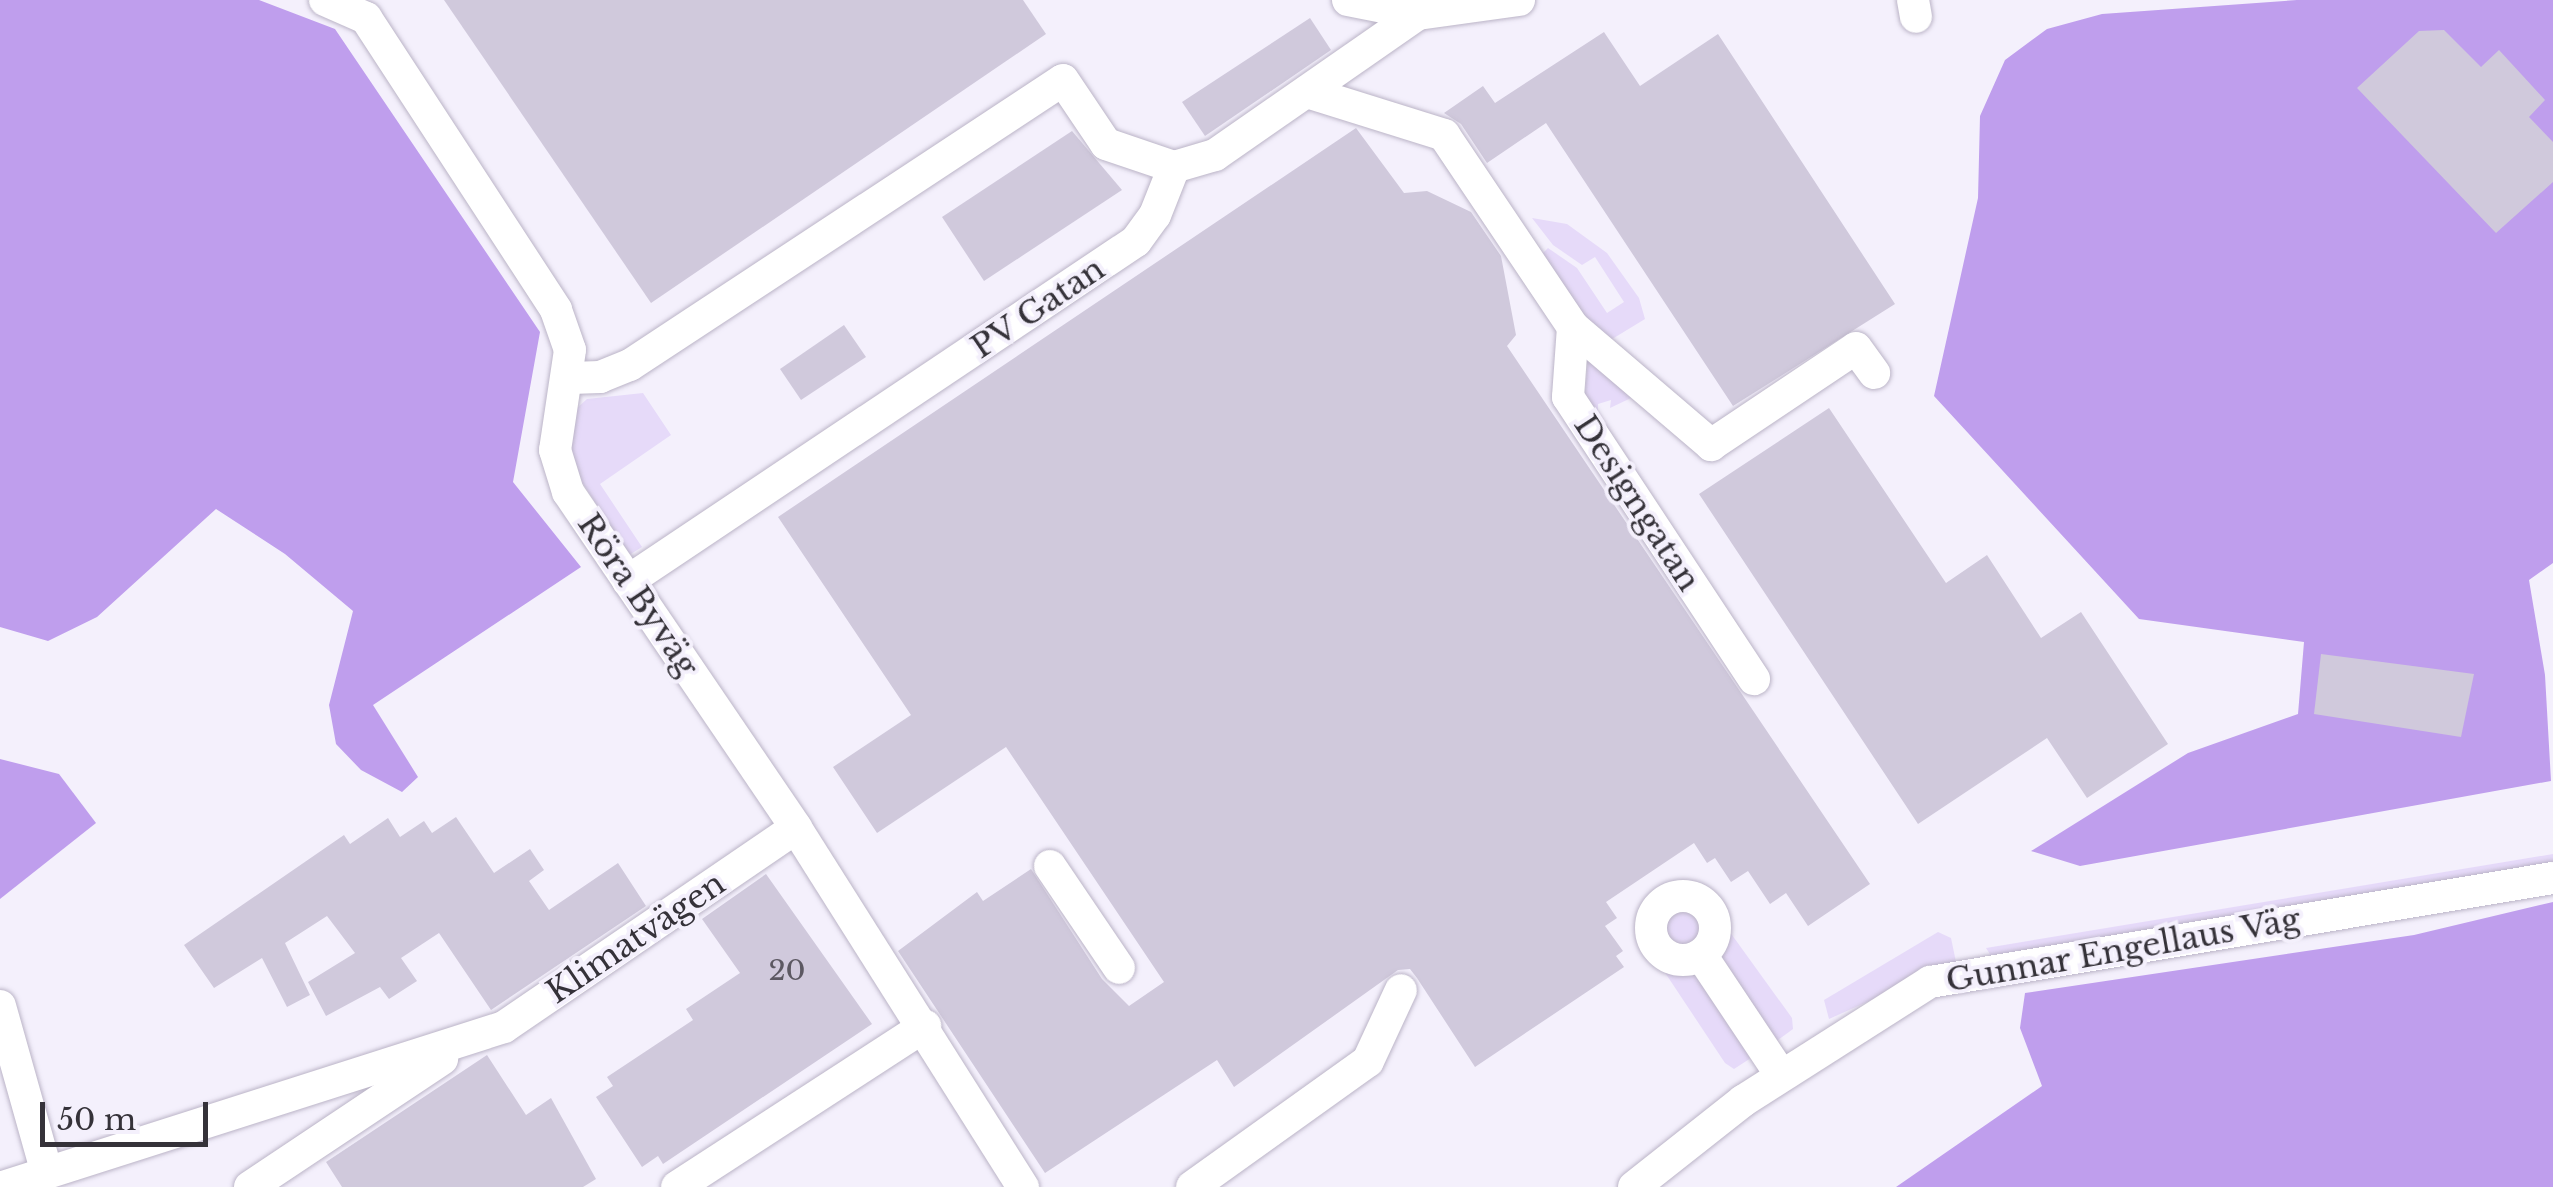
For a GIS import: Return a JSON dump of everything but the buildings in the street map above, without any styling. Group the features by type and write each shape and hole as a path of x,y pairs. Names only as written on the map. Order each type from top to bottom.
{"street":[{"name":"Röra Byväg","path":"326,0 366,18 556,310 570,350 570,378 556,450 559,473 925,1026 1023,1187"},
{"path":"1348,0 1418,14 1519,0"},
{"path":"570,378 600,377 630,365 1062,80 1106,144 1174,167 1215,155 1418,14"},
{"path":"1307,92 1444,135 1573,327 1711,445 1856,348 1874,373"},
{"name":"PV Gatan","path":"628,581 1136,242 1155,216 1174,167"},
{"name":"Designgatan","path":"1573,327 1568,398 1754,679"},
{"name":"Klimatvägen","path":"4,1187 504,1027 796,828"},
{"path":"1050,866 1119,968"},
{"name":"Gunnar Engellaus Väg","path":"1634,1187 1780,1075 1930,982 2553,878"},
{"path":"1702,955 1780,1075"},
{"path":"1192,1187 1368,1061 1401,990"},
{"path":"0,1006 47,1173"},
{"path":"677,1187 925,1026"},
{"name":"Klimatvägen","path":"250,1187 471,1038"}],"shaded area":[{"path":"0,0 259,0 335,29 540,332 513,482 581,567 373,705 418,777 402,792 361,770 336,744 329,705 353,611 285,554 216,509 97,617 48,641 0,627"},
{"path":"2297,0 2553,0 2553,563 2529,580 2545,675 2551,781 2080,866 2031,851 2188,753 2298,714 2304,642 2139,619 1934,396 1978,198 1980,116 2005,60 2047,29 2102,14"},
{"path":"1532,218 1567,224 1607,253 1639,298 1645,319 1604,344 1535,261 1548,248 1577,268 1607,313 1624,302 1595,257 1582,265 1553,245"},
{"path":"1588,360 1631,398 1610,408 1611,400 1598,404 1598,414 1584,401"},
{"path":"643,393 671,435 600,484 642,547 629,555 575,471 569,440 576,409 587,399"},
{"path":"0,759 59,774 96,823 0,899"},
{"path":"2553,854 2553,865 1991,956 1986,948"},
{"path":"1683,902 1700,909 1707,926 1700,943 1683,950 1666,943 1659,926 1666,909"},
{"path":"2553,902 2553,1187 1896,1187 2042,1086 2020,1028 2025,993 2414,935"},
{"path":"1727,928 1792,1018 1793,1029 1774,1043 1718,953"},
{"path":"1938,932 1951,938 1956,962 1829,1019 1824,1000"},
{"path":"1648,947 1672,967 1692,967 1754,1056 1734,1069 1725,1063"}]}
